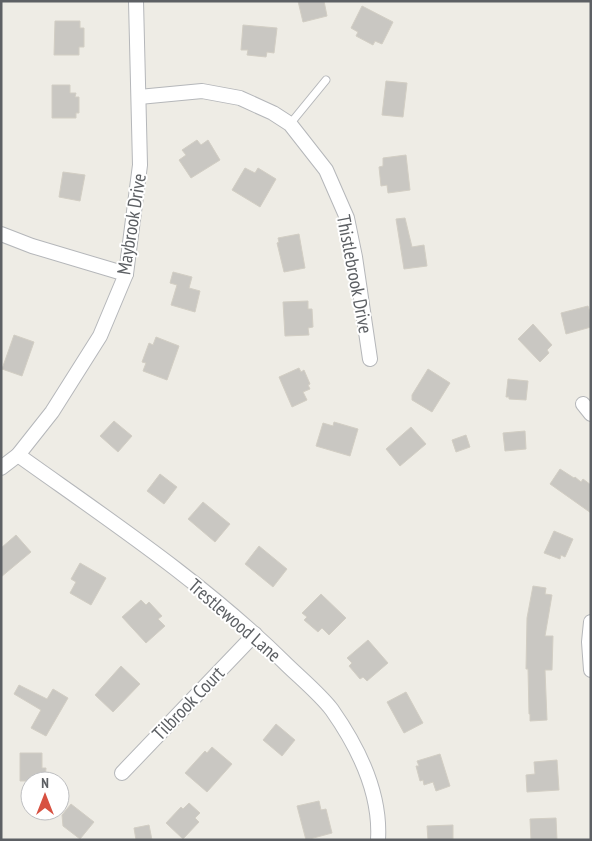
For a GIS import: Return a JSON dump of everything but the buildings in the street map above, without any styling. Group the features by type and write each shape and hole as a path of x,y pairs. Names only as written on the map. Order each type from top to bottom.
{"street":[{"name":"Maybrook Drive","path":"1,468 18,455 52,412 100,336 126,274 140,165 136,1"},
{"name":"Thistlebrook Drive","path":"139,98 202,92 240,98 273,112 290,124 326,170 347,218 355,257 370,359"},
{"path":"1,234 32,246 126,274"},
{"name":"Trestlewood Lane","path":"18,455 147,548 226,609 255,634 331,709 357,752 373,790 379,827 378,840"},
{"path":"591,622 591,670"},
{"name":"Tilbrook Court","path":"122,773 255,634"}],"lane":[{"path":"290,124 326,80"}]}
